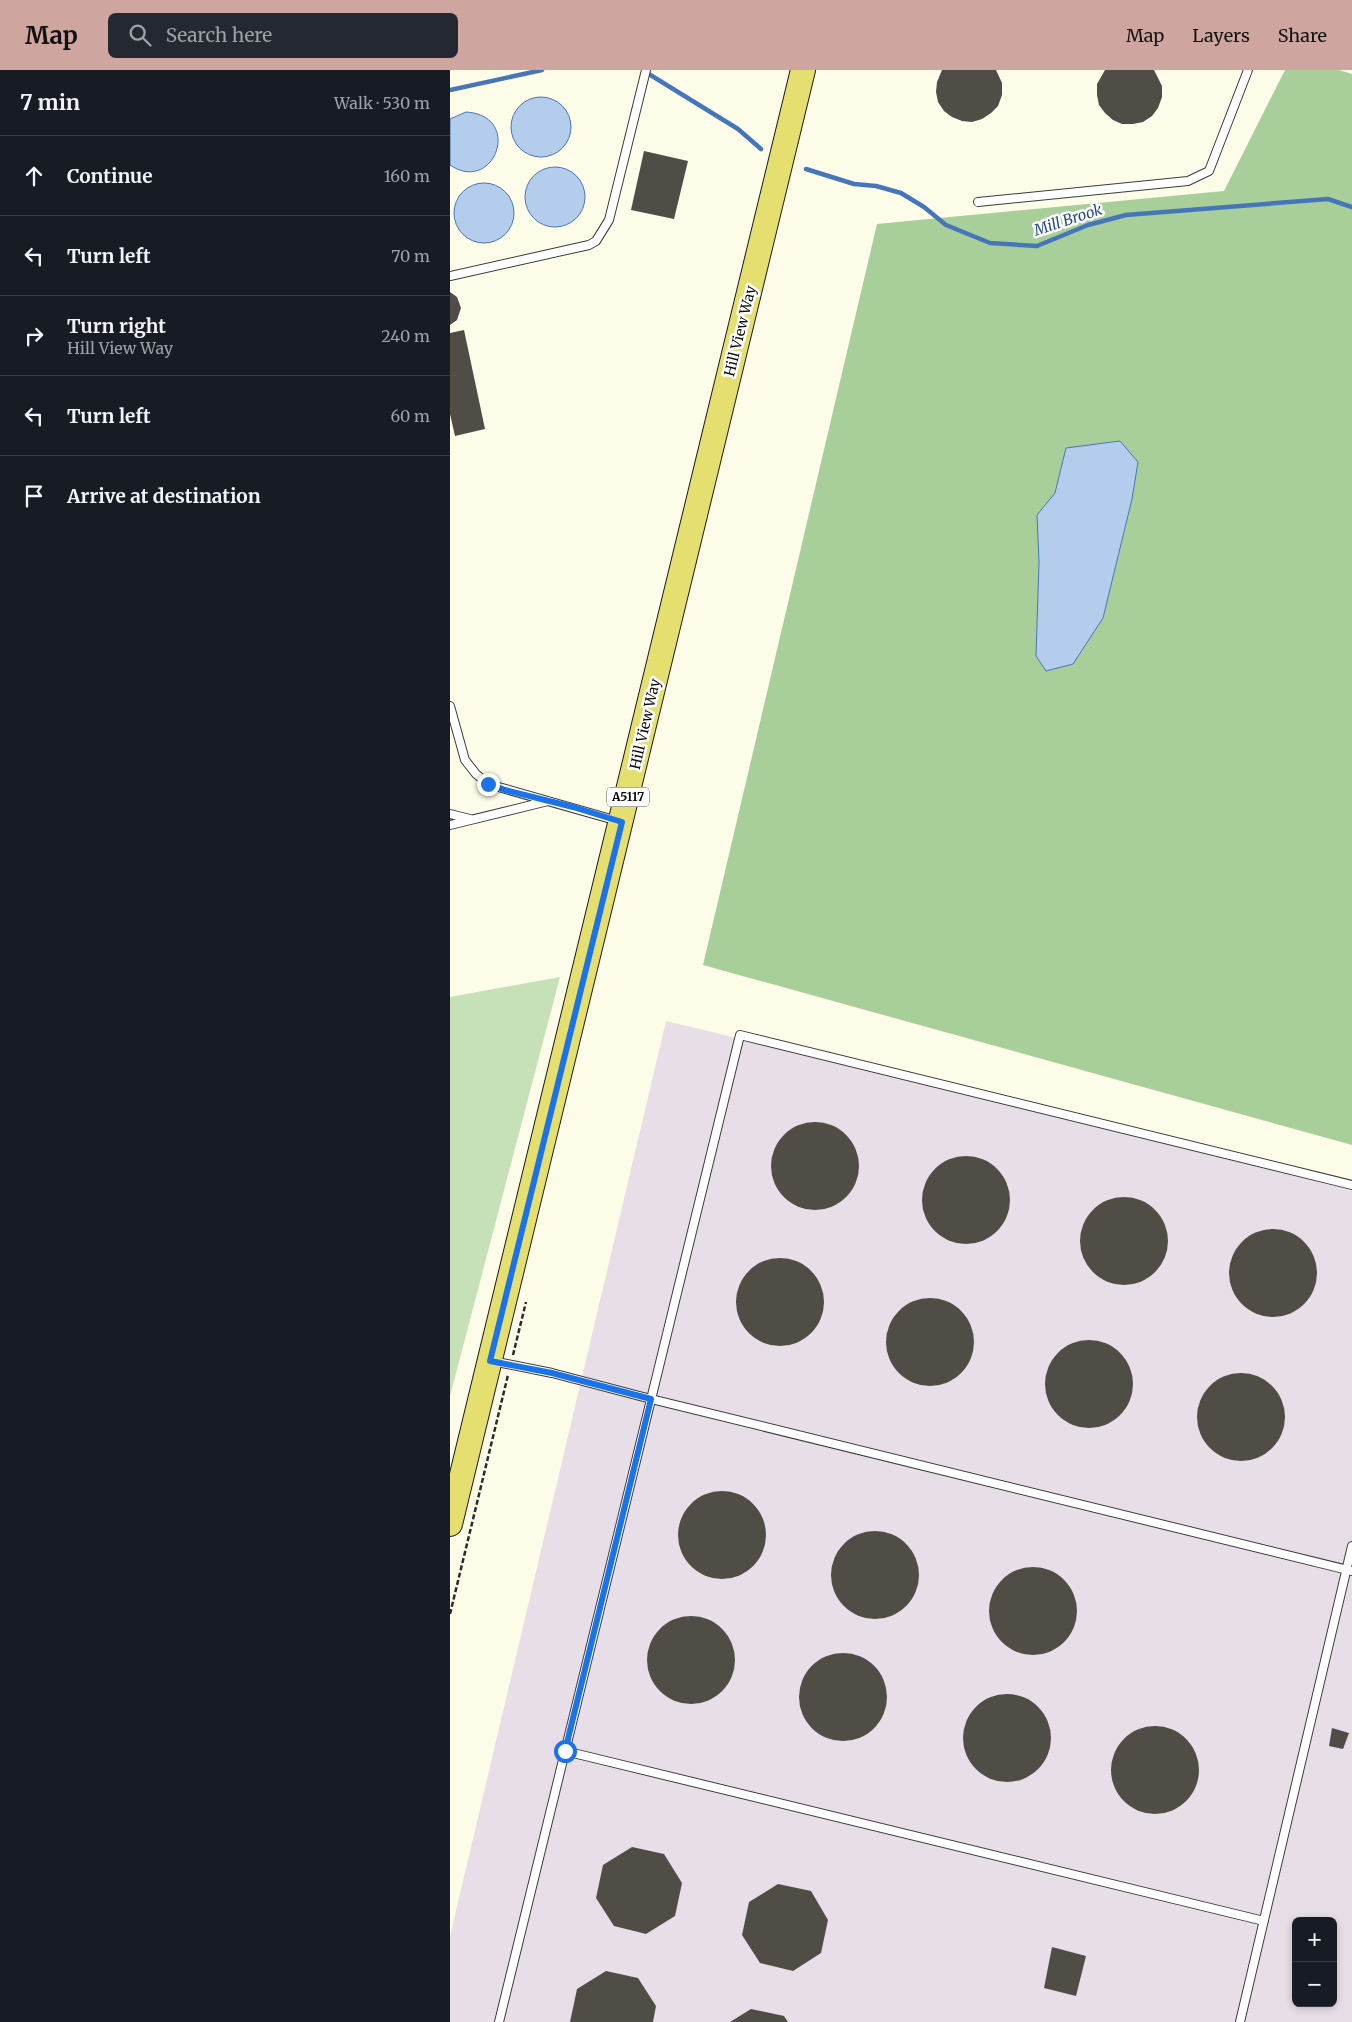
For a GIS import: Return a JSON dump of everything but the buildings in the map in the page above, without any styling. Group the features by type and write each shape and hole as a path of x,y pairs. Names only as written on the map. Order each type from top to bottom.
{"main road":[{"name":"Hill View Way","path":"450,1524 804,70"}],"lane":[{"path":"450,276 589,245 596,241 609,220 646,70"},
{"path":"978,202 1188,181 1209,171 1248,70"},
{"path":"450,706 465,760 476,774 488,784 622,822"},
{"path":"450,825 550,801"},
{"path":"450,814 474,819"},
{"path":"499,2022 740,1035 1352,1185"},
{"path":"490,1361 552,1373 1349,1570"},
{"path":"1240,2022 1349,1570 1352,1546"},
{"path":"565,1751 1264,1921"}],"shaded area":[{"path":"666,1021 1352,1186 1352,2022 450,2022 450,1936"}],"green space":[{"path":"1285,70 1339,70 1352,74 1352,1145 703,965 877,224 1224,191"},
{"path":"560,977 450,1396 450,997"}],"water":[{"path":"541,97 558,102 566,110 571,127 566,144 558,152 541,157 524,152 516,144 511,127 516,110 524,102"},
{"path":"466,112 484,117 494,126 498,138 496,151 490,162 479,170 466,172 450,165 450,119"},
{"path":"555,167 572,172 580,180 585,197 580,214 572,222 555,227 538,222 530,214 525,197 530,180 538,172"},
{"path":"478,183 490,183 501,188 509,196 514,207 512,225 501,238 490,243 478,243 467,238 459,230 454,219 454,207 459,196 467,188"},
{"path":"1120,441 1138,462 1132,499 1103,618 1073,664 1046,671 1036,656 1039,562 1037,515 1055,493 1066,448"}],"waterway":[{"name":"Mill Brook","path":"450,90 542,70"},
{"name":"Mill Brook","path":"644,71 738,129 761,149"},
{"name":"Mill Brook","path":"806,169 854,184 876,186 901,193 924,207 946,225 990,243 1037,246 1088,225 1126,215 1328,199 1352,207"}],"route":[{"path":"488,784 622,822 490,1361 552,1373 651,1399 565,1751"}]}
